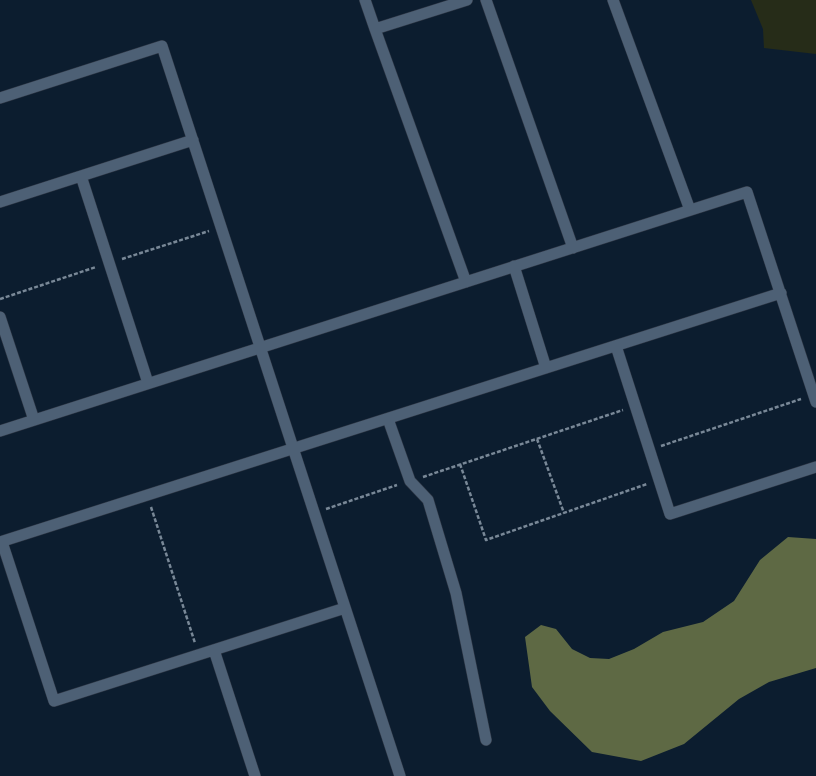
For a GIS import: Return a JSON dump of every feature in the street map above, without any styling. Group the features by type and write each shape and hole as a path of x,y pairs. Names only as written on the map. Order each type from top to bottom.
{"street":[{"path":"365,0 466,282"},
{"path":"375,29 466,0"},
{"path":"486,0 573,248"},
{"path":"613,0 690,210"},
{"path":"0,98 162,46 400,776"},
{"path":"0,202 193,140"},
{"path":"81,176 148,383"},
{"path":"0,431 747,192 815,398"},
{"path":"514,266 546,368"},
{"path":"345,608 54,701 1,542 781,293"},
{"path":"0,317 34,420"},
{"path":"616,346 670,514 816,467"},
{"path":"388,419 410,481 428,500 456,593 486,740"},
{"path":"214,650 255,776"}],"path":[{"path":"649,450 815,398"},
{"path":"314,513 635,406"},
{"path":"537,439 564,513"},
{"path":"460,464 486,540 659,480"},
{"path":"147,495 199,654"}],"shaded area":[{"path":"751,0 816,0 816,54 764,48 763,29"},
{"path":"788,537 816,539 816,668 769,682 739,699 684,744 641,761 592,752 550,711 532,687 525,637 541,625 556,629 572,649 590,658 609,659 634,649 663,632 703,622 734,601 760,560"}]}
